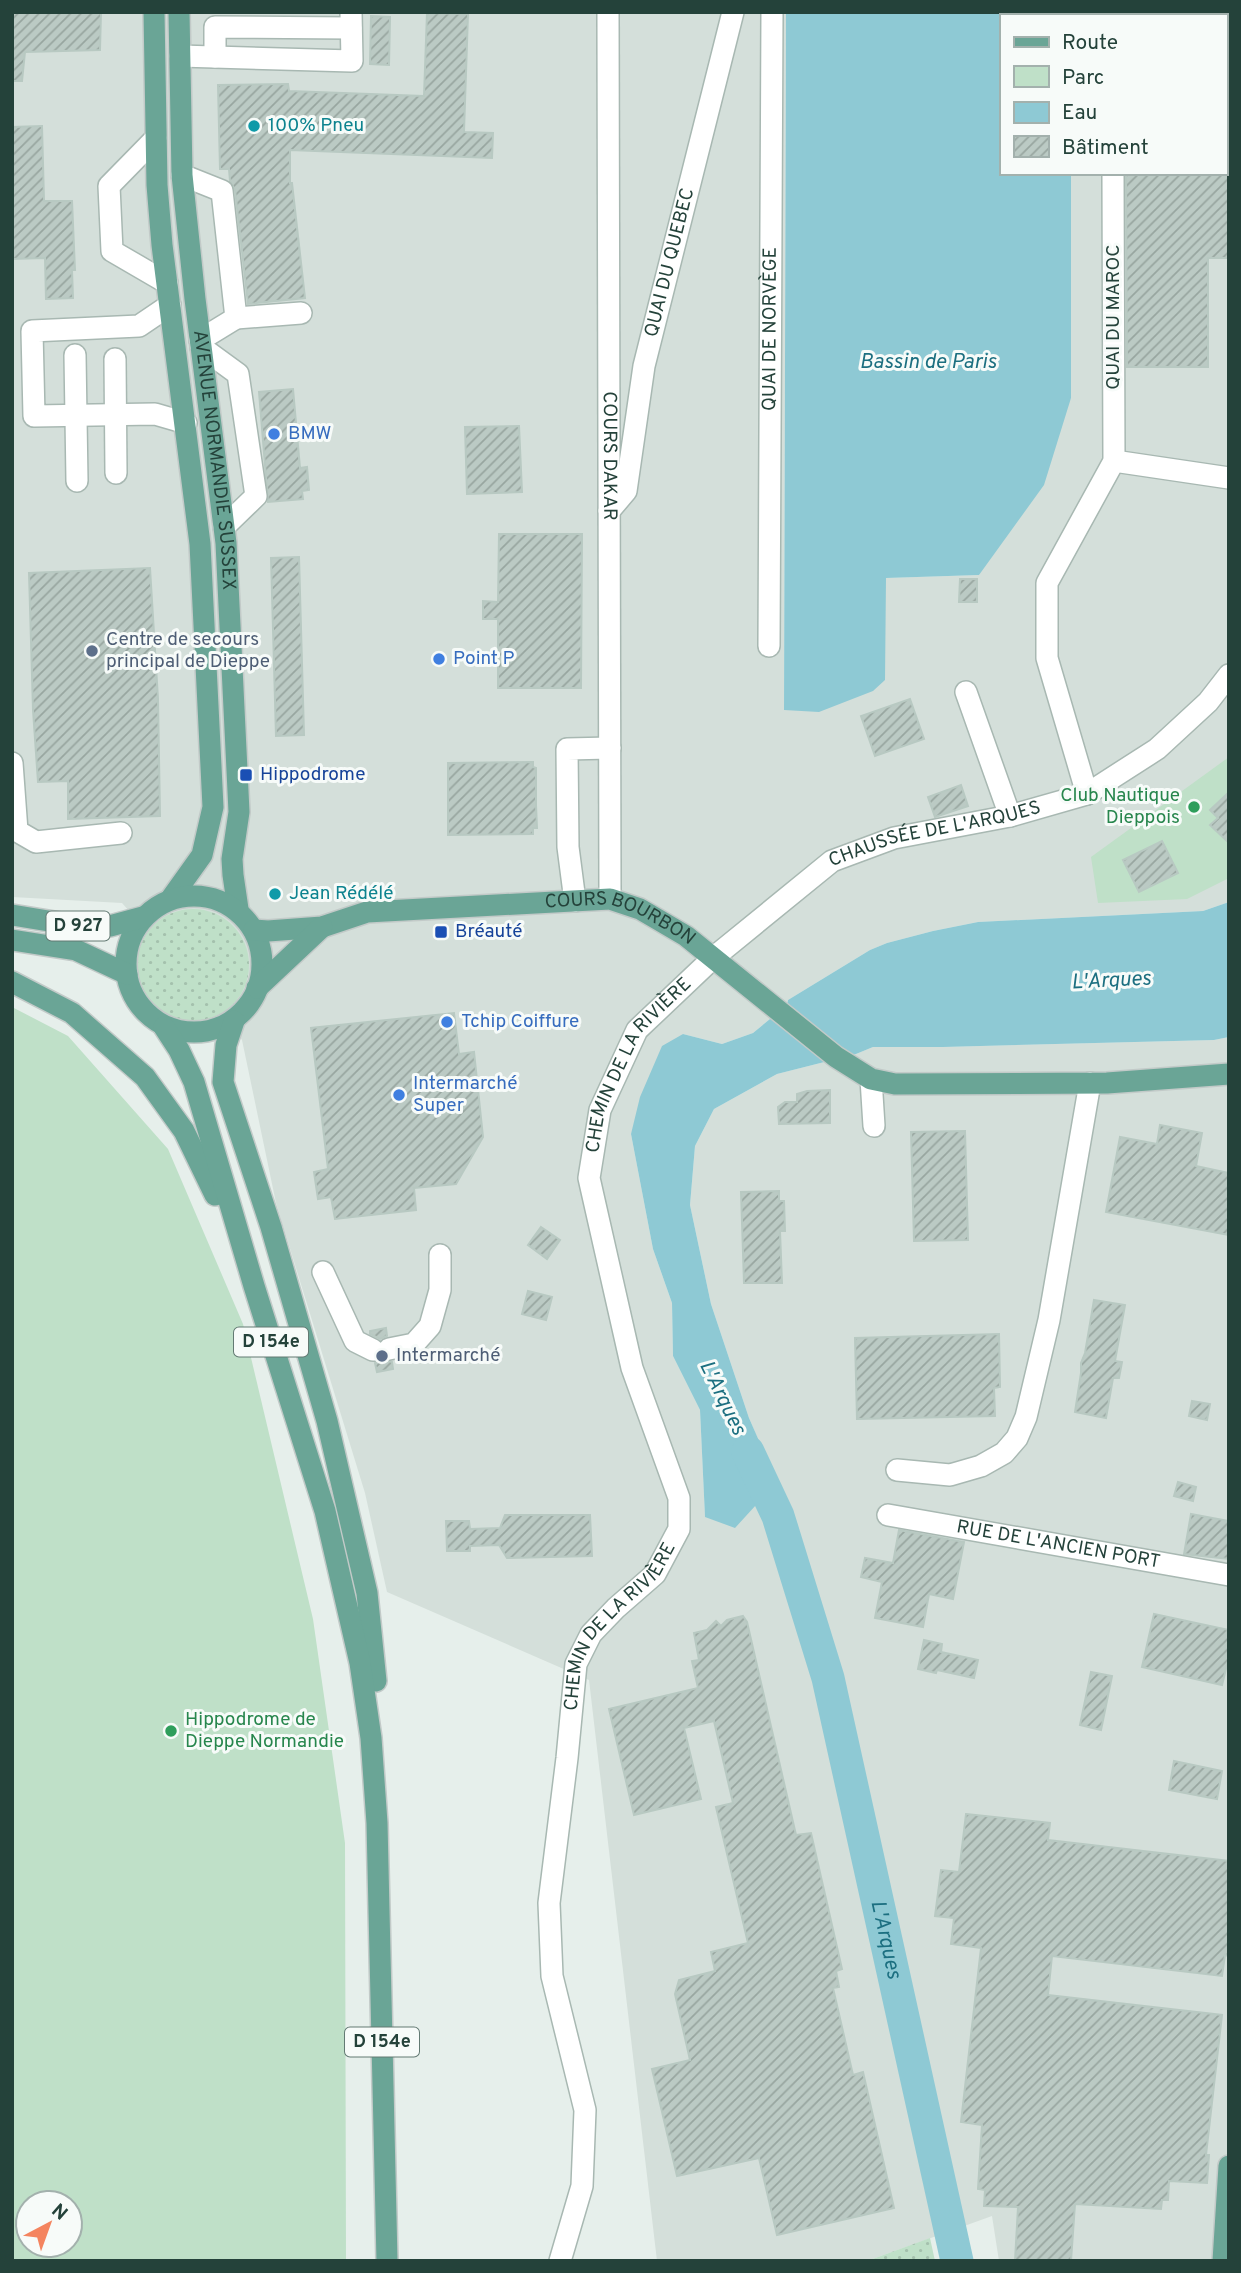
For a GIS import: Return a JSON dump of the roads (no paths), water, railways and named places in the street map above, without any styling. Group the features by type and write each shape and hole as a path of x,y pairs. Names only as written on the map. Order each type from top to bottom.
{"main road":[{"name":"AVENUE NORMANDIE SUSSEX","path":"153,12 156,186 200,544 213,807 202,855 172,897"},
{"name":"AVENUE NORMANDIE SUSSEX","path":"179,12 182,175 224,527 239,812 232,859 238,909"},
{"path":"188,893 214,896 238,909 254,930 261,949 261,970 256,989 233,1021 216,1031 185,1034 164,1027 142,1009 130,986 127,974 128,949 133,932 151,909 172,897 188,893"},
{"name":"COURS BOURBON","path":"254,930 322,928 366,912 610,899 640,909 685,936 836,1057 871,1079 895,1084 1090,1083 1229,1074"},
{"name":"D 927","path":"12,915 85,927 110,926 143,917"},
{"name":"COURS BOURBON","path":"256,989 322,928"},
{"name":"D 927","path":"12,940 76,950 127,974"},
{"path":"12,982 72,1013 145,1077 184,1131 205,1171 254,1286"},
{"name":"D 154e","path":"233,1021 226,1045 223,1082 271,1227 327,1421 367,1593 380,1739 377,1823"},
{"name":"D 154e","path":"164,1027 179,1050 194,1082 254,1286 325,1511 360,1663 371,1738 377,1823 387,2261"},
{"path":"1223,2261 1229,2166"}],"street":[{"name":"COURS DAKAR","path":"608,12 610,899"},
{"name":"QUAI DU QUEBEC","path":"609,511 626,491 644,366 733,12"},
{"name":"QUAI DE NORVÈGE","path":"769,646 772,12"},
{"path":"180,56 352,61 351,20 215,27 215,57"},
{"path":"156,138 109,186 112,251 167,283"},
{"path":"182,175 222,191 236,318"},
{"name":"QUAI DU MAROC","path":"1087,794 1047,658 1047,583 1114,461 1113,175"},
{"path":"170,305 139,326 32,331 34,416 155,414 186,423"},
{"path":"224,527 256,496 238,374 201,344 236,318 301,313"},
{"path":"75,355 77,481"},
{"path":"115,359 116,473"},
{"path":"1114,461 1229,478"},
{"name":"CHAUSSÉE DE L'ARQUES","path":"713,958 832,861 894,838 1010,817 1087,794 1157,750 1208,702 1229,675"},
{"path":"966,692 1010,817"},
{"path":"575,901 568,847 567,749 610,748"},
{"path":"12,763 17,831 36,842 121,833"},
{"name":"CHEMIN DE LA RIVIÈRE","path":"560,2261 582,2186 585,2110 552,1976 548,1903 576,1664 591,1634 655,1574 679,1529 679,1498 632,1368 589,1178 600,1110 637,1030 713,958"},
{"path":"871,1079 874,1126"},
{"path":"897,1470 950,1475 981,1466 1004,1453 1017,1438 1026,1417 1049,1320 1090,1083"},
{"path":"323,1272 355,1341 381,1350 414,1344 430,1326 440,1290 440,1255"},
{"name":"RUE DE L'ANCIEN PORT","path":"888,1515 1229,1575"}],"water":[{"name":"Bassin de Paris","path":"786,12 1072,12 1000,14 1000,175 1071,175 1071,398 1044,485 979,575 886,578 885,680 873,691 819,712 784,710"},
{"path":"1229,902 1229,1037 1214,1040 873,1047 856,1054 777,1074 714,1109 695,1146 690,1205 711,1304 749,1418 777,1482 735,1528 705,1517 700,1410 673,1356 672,1303 653,1249 631,1134 640,1097 662,1046 683,1034 722,1044 753,1033 787,1005 788,1000 870,950 933,931 978,922 1203,911"}],"waterway":[{"name":"L'Arques","path":"748,1452 778,1516 828,1678 957,2261"}],"place":[{"name":"100% Pneu","path":"254,126"},
{"name":"BMW","path":"274,434"},
{"name":"Centre de secours principal de Dieppe","path":"92,651"},
{"name":"Point P","path":"439,659"},
{"name":"Hippodrome","path":"246,775"},
{"name":"Club Nautique Dieppois","path":"1194,807"},
{"name":"Jean Rédélé","path":"275,894"},
{"name":"Bréauté","path":"441,932"},
{"name":"Tchip Coiffure","path":"447,1022"},
{"name":"Intermarché Super","path":"399,1095"},
{"name":"Intermarché","path":"382,1356"},
{"name":"Hippodrome de Dieppe Normandie","path":"171,1731"}]}
